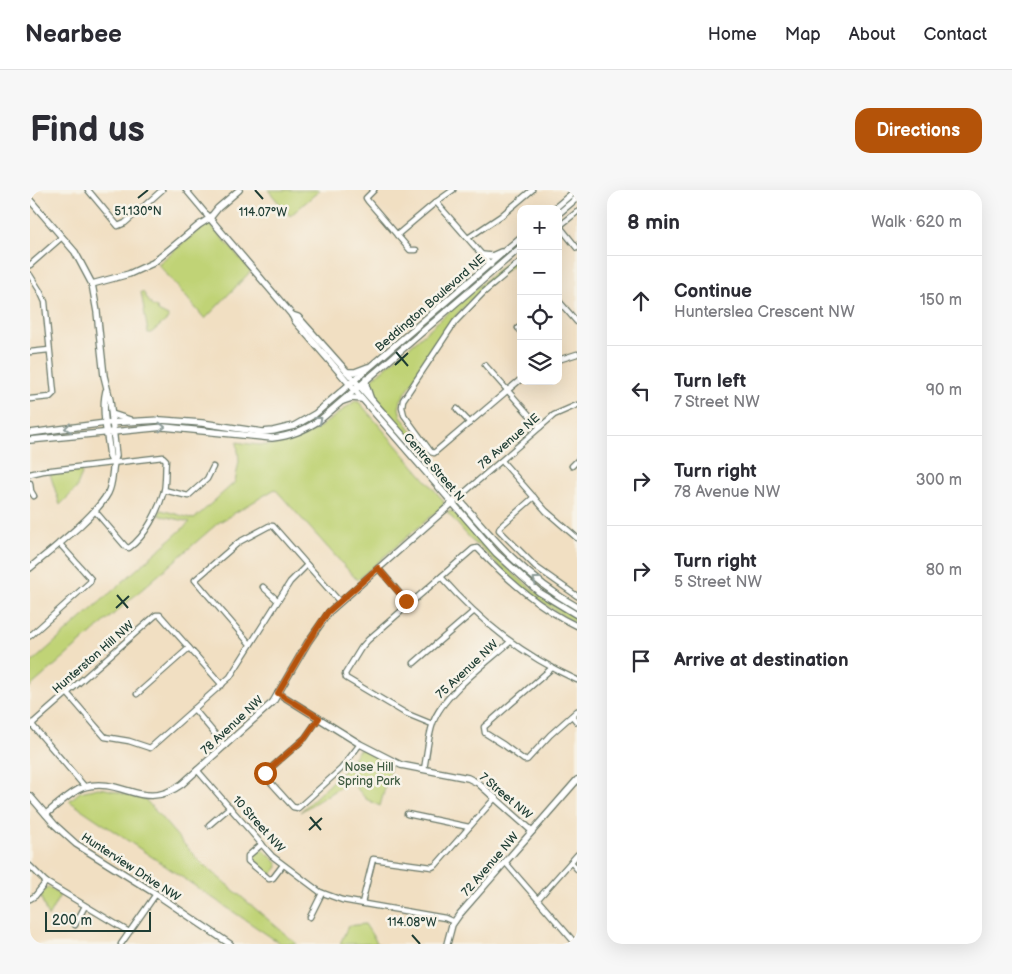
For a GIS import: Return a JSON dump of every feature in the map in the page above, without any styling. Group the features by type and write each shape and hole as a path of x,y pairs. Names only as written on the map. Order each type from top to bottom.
{"street":[{"path":"88,190 118,226 126,222 162,190"},
{"name":"Centre Street N","path":"186,190 292,315 295,321 372,401 516,563 541,584 577,607"},
{"path":"92,284 118,278 142,269 162,256 239,190"},
{"path":"374,190 366,198 368,201 410,250 416,250"},
{"path":"397,235 453,190"},
{"path":"468,238 501,216 532,190"},
{"path":"559,205 576,190"},
{"path":"562,211 577,198"},
{"path":"30,200 75,252 92,284 106,391 112,414 109,423"},
{"path":"436,202 492,266"},
{"path":"577,212 562,224 560,228 577,248"},
{"path":"30,265 62,237"},
{"name":"Beddington Boulevard NE","path":"354,384 366,379 517,241"},
{"path":"482,254 492,256 506,250"},
{"name":"Beddington Boulevard NE","path":"354,384 374,364 492,266 517,250"},
{"path":"517,264 483,293 455,322 404,400 402,408 404,415 431,452 437,452 517,382"},
{"path":"30,276 45,302 54,393 50,397 30,399"},
{"path":"562,305 577,322"},
{"name":"Centre Street N","path":"292,315 298,317 347,372 362,399 496,553 539,592 577,615"},
{"path":"30,352 49,350"},
{"path":"562,359 577,354"},
{"path":"347,372 358,371 374,364"},
{"path":"485,365 540,427"},
{"path":"366,379 366,385 372,401"},
{"path":"30,440 164,427 272,438 289,436 308,428 340,401 354,384"},
{"path":"30,433 109,423 161,420 202,423 262,432 284,430 302,423 354,384"},
{"path":"30,568 95,511 110,488 113,481 113,462 116,456 104,400 106,391"},
{"path":"340,401 352,398 362,399"},
{"name":"78 Avenue NE","path":"458,498 554,415 564,409 577,405"},
{"path":"457,409 470,423"},
{"path":"112,414 134,421"},
{"path":"110,431 108,441 110,457 113,462"},
{"path":"91,433 108,441"},
{"path":"30,474 113,462 163,457 166,460 164,490 157,511 145,531 129,548 126,547 95,511"},
{"path":"502,461 546,511 577,538"},
{"path":"572,466 577,461"},
{"path":"164,490 188,496 207,479 212,467"},
{"path":"30,483 34,496"},
{"path":"534,497 499,530 536,567 577,596"},
{"name":"78 Avenue NW","path":"46,814 73,793 85,787 108,785 138,795 158,795 177,788 265,710 278,693 328,612 458,498"},
{"path":"250,644 195,580 239,542 269,526 273,526 340,601"},
{"path":"572,534 577,530"},
{"path":"30,636 90,582 91,578 59,543"},
{"path":"432,724 405,714 346,678 345,674 368,640 475,548 526,594 548,610 577,626"},
{"path":"68,694 105,737 128,741 150,748 230,677 277,600 290,582 307,565"},
{"path":"378,568 409,604"},
{"path":"441,577 473,612 510,642 552,668 577,680"},
{"path":"263,586 277,600"},
{"path":"414,663 473,612"},
{"name":"Hunterston Hill NW","path":"85,787 33,726 33,723 158,614 222,685"},
{"name":"75 Avenue NW","path":"424,769 432,724 445,700 510,642"},
{"path":"137,694 189,648"},
{"path":"552,668 484,727 485,733 504,744 524,760 527,760 545,740 577,711"},
{"name":"7 Street NW","path":"278,693 360,744 401,765 468,778 476,782 532,831"},
{"path":"194,709 225,746"},
{"path":"572,716 577,722"},
{"path":"319,718 305,738 265,773 265,776 293,807 298,808 341,769 360,744"},
{"name":"10 Street NW","path":"197,770 282,865 322,893 342,900 445,918 454,922"},
{"name":"72 Avenue NW","path":"447,944 454,922 469,902 577,780"},
{"name":"Hunterview Drive NW","path":"30,796 60,830 76,844 156,894 230,944"},
{"path":"362,903 374,859 432,867 495,798"},
{"path":"210,825 230,807"},
{"path":"407,814 469,827"},
{"path":"262,844 248,856 248,861 269,879 273,878 282,865"},
{"path":"538,899 577,855"},
{"path":"505,862 576,944"},
{"path":"571,862 577,869"},
{"path":"30,866 46,882 129,932"},
{"path":"30,899 35,896 46,882"},
{"path":"310,917 322,893"},
{"path":"121,944 156,894"},
{"path":"75,925 85,906"}],"green space":[{"path":"268,190 320,190 290,216"},
{"path":"206,224 211,225 251,271 205,319 158,264"},
{"path":"517,252 517,261 476,295 459,312 401,400 399,408 401,416 430,456 424,456 382,409 370,389 369,382"},
{"path":"141,292 143,292 152,306 168,316 168,319 151,333 148,333"},
{"path":"355,401 359,402 443,500 444,504 442,507 357,580 275,489 218,523 30,687 30,664 190,522 158,515 161,510 194,519 235,482 239,461 237,442 274,445 301,438 314,431"},
{"path":"80,470 82,474 76,489 60,505 50,474"},
{"path":"452,511 461,517 512,573 550,603 577,618 577,624 537,599 513,579 480,546 475,544 447,512"},
{"name":"Nose Hill Spring Park","path":"363,749 391,766 380,806 366,799 354,785 347,783 300,812 343,771 359,750"},
{"path":"98,788 145,799 198,860 297,944 281,944 69,801 80,792"},
{"path":"260,850 264,850 277,863 278,867 272,874 267,873 253,860 253,857"},
{"path":"48,887 60,895 48,917 40,895"},
{"path":"365,924 378,944 340,944 348,926"}],"route":[{"path":"265,773 305,738 319,718 278,693 328,612 378,568 406,601"}]}
